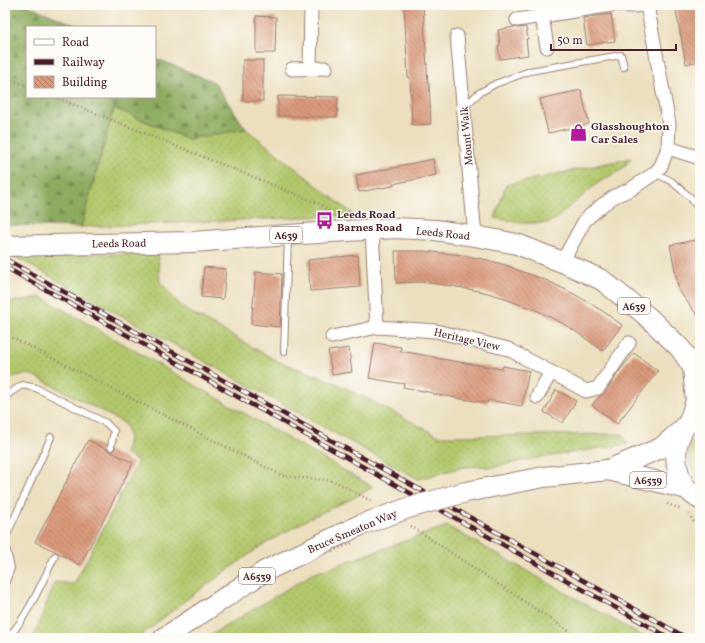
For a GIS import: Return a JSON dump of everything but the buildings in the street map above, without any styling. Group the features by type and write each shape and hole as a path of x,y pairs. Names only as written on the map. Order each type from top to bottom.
{"main road":[{"name":"Leeds Road","path":"5,246 192,242 396,228 435,230 517,244 602,280 648,317 680,348 697,370 696,401 691,422 677,444 676,459 680,476 694,494"},
{"name":"Bruce Smeaton Way","path":"164,638 264,571 358,526 408,508 466,492 544,477 608,470 661,448 691,422"},
{"name":"Bruce Smeaton Way","path":"608,470 694,494"}],"street":[{"path":"310,68 311,5"},
{"path":"517,20 612,5"},
{"path":"562,262 585,220 615,196 631,189 656,173 661,166 668,148 669,124 647,5 621,5"},
{"path":"542,16 547,47"},
{"name":"Mount Walk","path":"457,36 475,236"},
{"path":"292,69 326,68"},
{"path":"668,148 700,158"},
{"path":"372,230 377,327"},
{"name":"Heritage View","path":"332,337 377,327 436,331 508,349 586,391 598,388 629,343"},
{"path":"537,397 551,372"}],"lane":[{"path":"464,107 479,93 530,71 621,55 624,67"},
{"path":"656,173 670,181 691,198 700,211"},
{"path":"284,352 289,235"},
{"path":"5,403 7,395 22,385 36,388 106,424 114,431 111,447"},
{"path":"5,539 51,437"},
{"path":"5,543 11,568 5,584"},
{"path":"8,638 16,629 33,600 55,556"}],"path":[{"path":"5,77 26,86"},
{"path":"57,98 320,204 329,212 331,232"},
{"path":"5,334 283,476 334,481 365,497"},
{"path":"666,504 688,512 693,521 700,522"},
{"path":"417,530 579,638"}],"green space":[{"path":"5,5 27,5 78,26 26,26 26,98 156,98 156,58 214,82 246,129 188,139 114,108 81,227 5,225"},
{"path":"114,108 188,139 246,129 354,215 81,227"},
{"path":"631,158 622,169 598,183 556,219 547,223 521,223 495,218 506,185"},
{"path":"8,253 158,255 160,282 183,308 277,361 332,381 439,436 622,434 628,444 531,459 489,468 482,466 464,467 418,479"},
{"path":"41,297 373,487 310,518 261,546 187,599 138,638 33,638 55,582 74,584 138,461 125,454 129,438 124,423 33,375 18,376 5,384 5,311 11,302"},
{"path":"700,429 700,481 689,461 689,449"},
{"path":"447,526 646,638 206,638 312,574"}],"railway":[{"path":"5,259 687,638"},
{"path":"5,267 670,638"}],"place":[{"name":"Glasshoughton Car Sales","path":"578,132"},
{"name":"Leeds Road Barnes Road","path":"324,220"}]}
